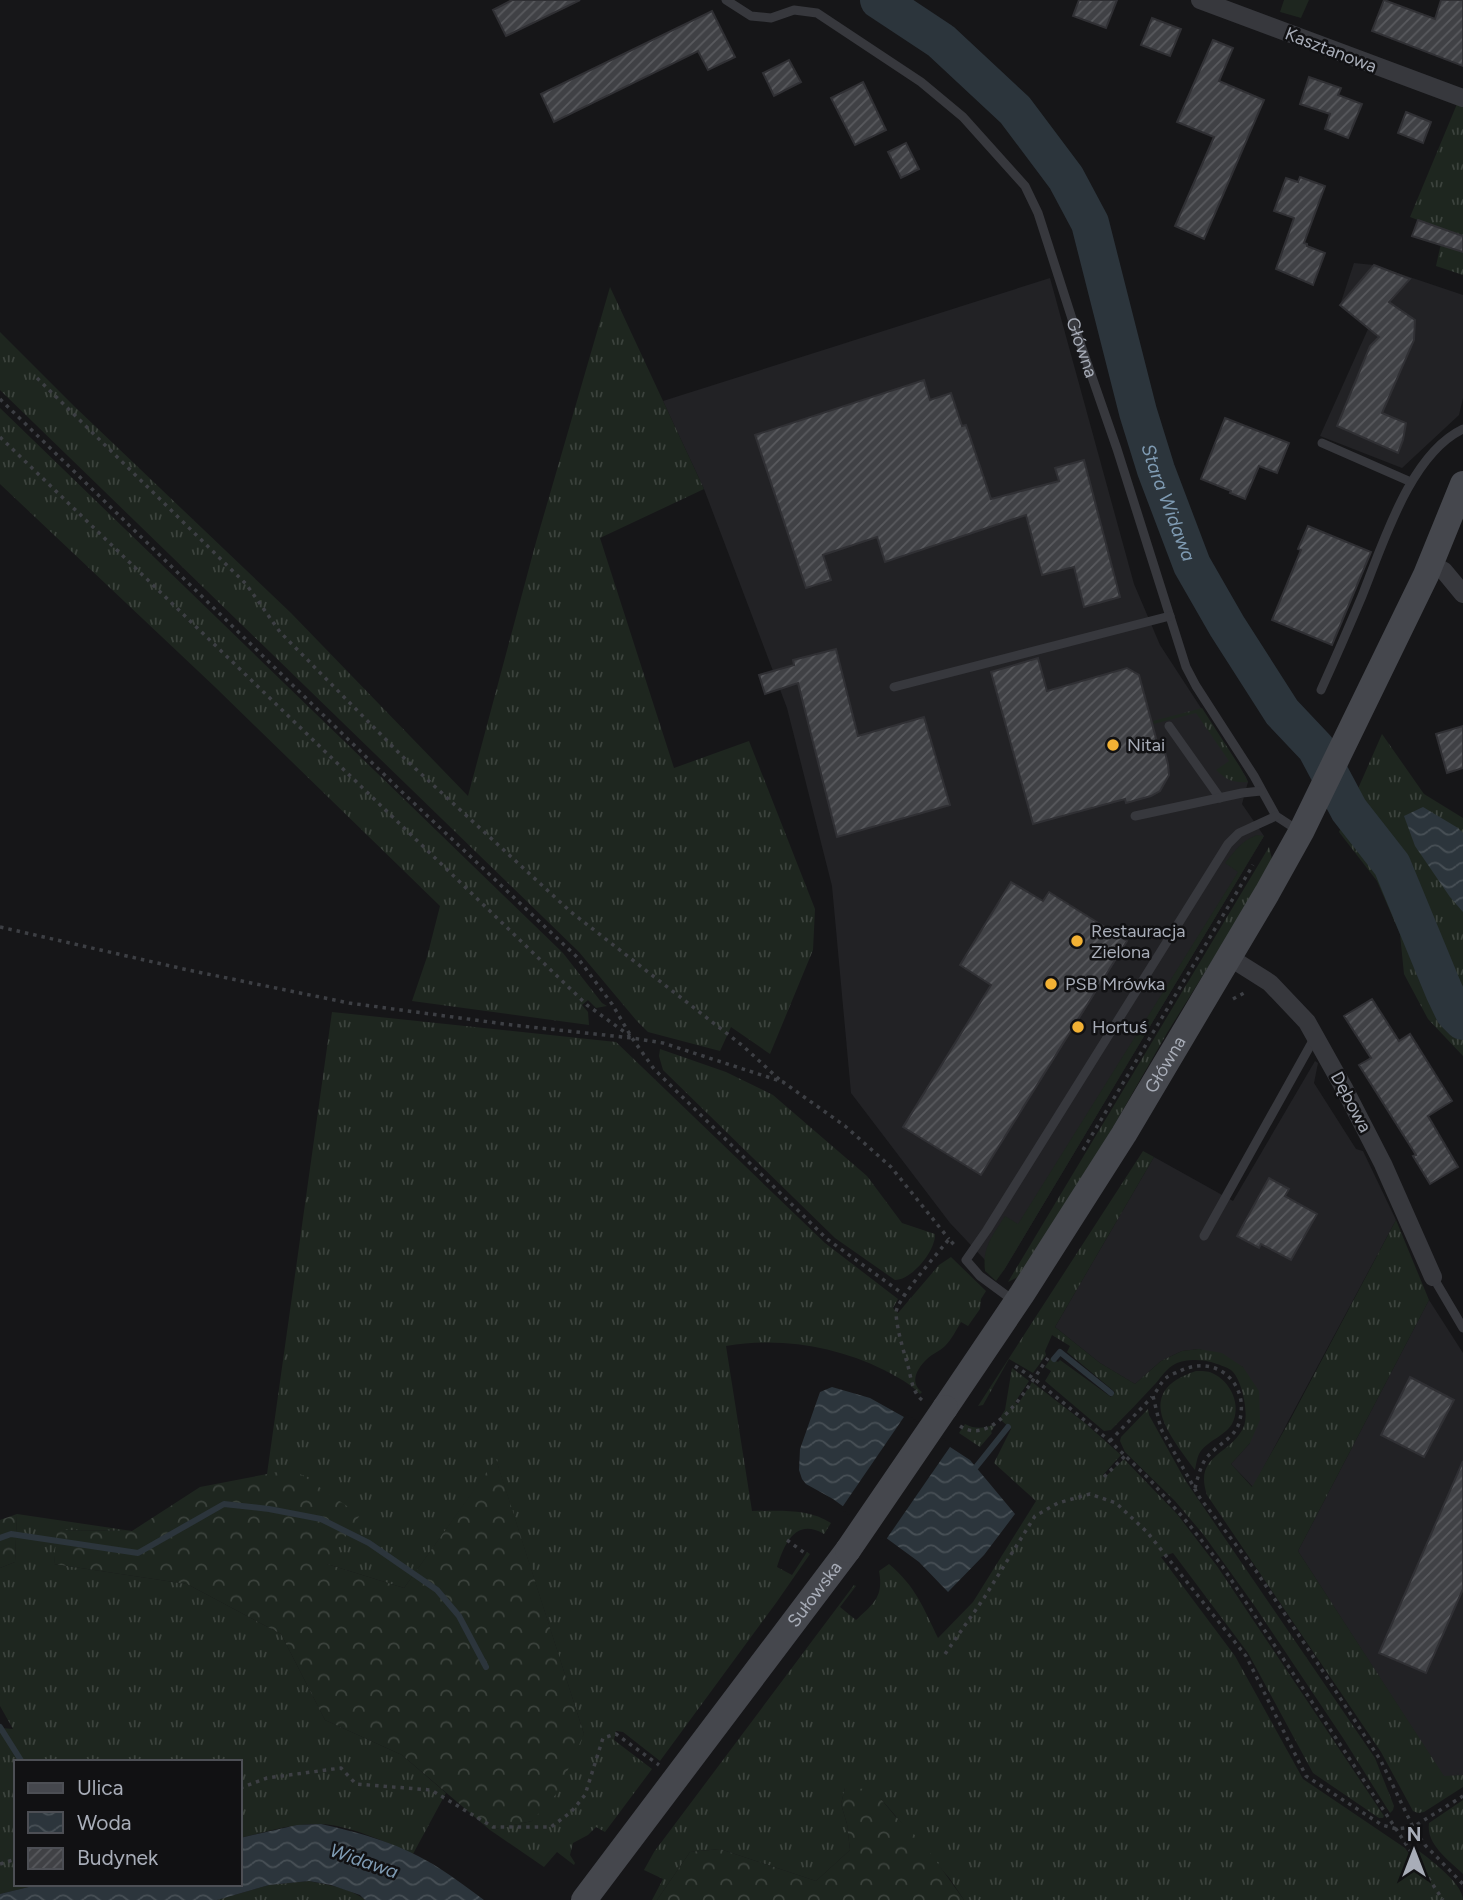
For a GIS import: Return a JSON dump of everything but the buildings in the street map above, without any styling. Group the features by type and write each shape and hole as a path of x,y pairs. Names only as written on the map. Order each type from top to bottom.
{"main road":[{"name":"Główna","path":"1019,1298 1124,1134 1256,913 1301,832 1428,570 1463,484"},
{"name":"Sułowska","path":"590,1892 848,1550 1019,1298"}],"street":[{"name":"Kasztanowa","path":"1200,0 1463,98"},
{"path":"1428,570 1444,571 1463,594"},
{"name":"Dębowa","path":"1229,957 1270,983 1307,1022 1316,1036 1382,1164 1433,1278"}],"lane":[{"name":"Główna","path":"726,0 751,16 771,18 794,10 817,13 851,34 922,82 963,117 1025,186 1038,214 1186,667 1276,816 1301,832"},
{"path":"1321,690 1411,482 1434,452 1452,434 1463,429"},
{"path":"1322,443 1411,482"},
{"path":"894,687 1170,616"},
{"path":"1169,726 1220,798"},
{"path":"1135,817 1261,791"},
{"path":"1019,1298 980,1276 966,1260 1228,844 1239,833 1276,816"},
{"path":"1204,1236 1316,1036"},
{"path":"1433,1278 1463,1328"}],"path":[{"path":"37,379 246,584 280,632 415,768 571,912 743,1045 783,1082 845,1126 891,1167 966,1260"},
{"path":"0,399 401,791 577,957 612,1004 654,1069 827,1239 910,1299"},
{"path":"0,437 587,1005 632,1038"},
{"path":"1077,1160 1253,864"},
{"path":"0,927 349,1003 663,1043 783,1082"},
{"path":"918,1397 900,1339 896,1311 904,1294 949,1239"},
{"path":"967,1430 983,1430 997,1422 1015,1404 1048,1358"},
{"path":"1110,1441 1153,1396 1166,1378 1188,1367 1199,1365 1214,1367 1229,1375 1239,1391 1239,1424 1232,1434 1208,1455 1195,1488"},
{"path":"1015,1366 1110,1441 1187,1522 1222,1566 1444,1900"},
{"path":"1153,1396 1161,1429 1200,1498 1256,1571 1381,1761 1413,1828 1425,1845 1463,1884"},
{"path":"1104,1477 1125,1456"},
{"path":"945,1654 1035,1516 1058,1503 1090,1494 1116,1503 1147,1532 1246,1656 1306,1776 1382,1825 1397,1829 1413,1828 1463,1796"},
{"path":"787,1540 806,1554"},
{"path":"242,1787 267,1779 341,1768 356,1784 431,1790 494,1827 551,1827 572,1812 585,1795 603,1738 617,1734 678,1777"}],"shaded area":[{"path":"1354,263 1374,265 1463,295 1463,398 1459,415 1402,468 1320,436 1368,329 1340,305"},
{"path":"1050,278 1134,584 1160,645 1246,777 1248,782 1242,804 1264,836 1004,1270 985,1260 950,1223 851,1093 832,886 787,708 704,489 663,401"},
{"path":"1315,1061 1318,1063 1314,1083 1356,1149 1363,1151 1396,1220 1253,1487 1231,1464 1250,1443 1243,1367 1199,1349 1182,1351 1161,1361 1135,1384 1100,1363 1055,1327 1154,1157 1233,1201"},
{"path":"1429,1300 1463,1353 1463,1775 1444,1777 1298,1551"}],"green space":[{"path":"1284,0 1309,0 1301,18 1280,12"},
{"path":"1457,104 1463,106 1463,275 1436,266 1444,230 1410,217"},
{"path":"610,287 704,489 600,538 674,768 749,741 815,909 813,950 770,1054 731,1027 720,1051 648,1032 579,952 0,390 0,332 291,613 468,796 536,542"},
{"path":"0,408 563,953 607,1006 596,1008 588,1000 582,1005 588,1012 589,1025 412,1001 440,906 215,687 0,484"},
{"path":"1202,708 1248,782 1230,780 1216,770 1229,761 1196,713 1154,724 1153,721"},
{"path":"1382,734 1424,794 1463,818 1463,1056 1428,1019 1404,974 1400,934 1377,881 1339,832"},
{"path":"1257,835 1264,836 996,1281 985,1271 985,1255 993,1235 1005,1216 1018,1224 1238,872 1225,863 1242,843"},
{"path":"1269,847 1272,859 1097,1155 1020,1276 1008,1282"},
{"path":"332,1012 616,1042 825,1243 898,1299 893,1308 898,1313 939,1265 951,1257 986,1291 981,1299 980,1309 968,1326 961,1322 943,1348 920,1367 915,1380 922,1392 920,1394 884,1370 827,1349 787,1343 726,1346 752,1511 803,1513 831,1523 824,1534 805,1529 798,1531 787,1542 777,1567 792,1575 807,1552 810,1554 660,1761 623,1732 616,1731 614,1740 652,1769 605,1832 596,1827 573,1843 570,1855 574,1865 557,1852 544,1867 490,1830 532,1821 584,1734 496,1460 404,1588 327,1564 267,1474"},
{"path":"660,1049 726,1072 773,1095 867,1176 902,1223 935,1234 932,1248 922,1263 909,1275 895,1280 835,1238 663,1070"},
{"path":"1143,1151 1154,1157 1055,1327 1100,1363 1135,1384 1161,1361 1182,1351 1199,1349 1222,1353 1243,1367 1259,1391 1260,1420 1250,1443 1231,1464 1252,1487 1396,1220 1429,1300 1298,1551 1444,1776 1463,1775 1463,1787 1424,1812 1413,1811 1381,1752 1207,1495 1204,1481 1209,1463 1238,1436 1244,1426 1245,1405 1241,1388 1231,1370 1202,1360 1179,1362 1167,1370 1111,1430 1104,1431 1045,1381 1051,1371 1045,1367 1051,1358 1058,1362 1060,1360 1111,1397 1115,1392 1067,1352 1070,1346 1052,1335 1045,1351 1046,1355 1033,1373 1009,1359 983,1405 978,1406"},
{"path":"1012,1368 1029,1381 1015,1402 1018,1404 1032,1382 1121,1455 1103,1475 1105,1477 1124,1459 1177,1514 1217,1566 1384,1816 1379,1818 1313,1773 1248,1653 1173,1553 1161,1557 1235,1656 1303,1779 1405,1848 1416,1863 1420,1861 1419,1851 1453,1880 1463,1900 964,1900 950,1879 881,1799 845,1788 841,1804 850,1850 816,1881 720,1849 690,1852 657,1900 652,1900 663,1879 644,1870 654,1852 854,1585 856,1586 840,1607 856,1620 876,1599 880,1587 879,1571 889,1564 912,1589 938,1638 973,1602 1036,1501 994,1463 1011,1429 1002,1421 1001,1416 1005,1410"},
{"path":"1196,1371 1210,1372 1225,1382 1233,1395 1236,1410 1229,1428 1199,1454 1195,1470 1167,1428 1161,1402 1165,1390 1177,1380"},
{"path":"1148,1409 1185,1480 1375,1758 1394,1806 1390,1813 1254,1605 1203,1534 1175,1501 1125,1452 1121,1437"},
{"path":"965,1424 980,1428 996,1424 980,1447 959,1433"},
{"path":"496,1459 584,1734 558,1792 532,1821 490,1830 402,1755 325,1720 281,1634 187,1584 54,1564 57,1530 132,1531 200,1487 293,1469 360,1515 327,1564 404,1588"},
{"path":"17,1514 132,1531 58,1530 54,1564 187,1584 281,1634 325,1720 402,1755 446,1793 413,1854 379,1839 331,1825 289,1826 242,1838 242,1760 14,1760 14,1886 33,1886 0,1894 0,1728 13,1729 0,1706 0,1568 15,1562"},
{"path":"17,1514 15,1562 0,1568 0,1520"},
{"path":"845,1788 867,1789 881,1799 923,1843 964,1900 657,1900 690,1852 720,1849 816,1881 850,1850 841,1804"},
{"path":"1463,1800 1463,1874 1435,1845 1429,1831 1429,1823"},
{"path":"309,1881 346,1890 365,1900 217,1900 269,1885"}],"water":[{"path":"1423,807 1463,833 1463,912 1415,846 1404,816"},
{"path":"832,1387 870,1398 970,1460 1015,1514 984,1555 948,1592 919,1562 802,1479 799,1470 800,1449 820,1392"},
{"name":"Widawa","path":"321,1824 397,1846 426,1860 484,1900 365,1900 360,1895 331,1885 309,1881 269,1885 217,1900 0,1900 0,1894 33,1886 242,1886 242,1838 297,1825"}],"pier":[{"path":"906,1414 952,1444 885,1541 841,1509"}],"waterway":[{"name":"Stara Widawa","path":"879,0 941,41 1015,110 1066,178 1090,223 1138,412 1156,470 1192,565 1282,712 1316,748 1349,810 1392,865 1444,991 1454,1012 1463,1021"},
{"path":"1054,1359 1060,1352 1111,1393"},
{"path":"976,1467 1008,1427"},
{"path":"0,1538 11,1534 138,1553 224,1504 321,1519 369,1543 437,1590 459,1616 486,1667"},
{"path":"0,1727 21,1760"}],"place":[{"name":"Nitai","path":"1113,745"},
{"name":"Restauracja Zielona","path":"1077,941"},
{"name":"PSB Mrówka","path":"1051,984"},
{"name":"Hortuś","path":"1078,1027"}]}
